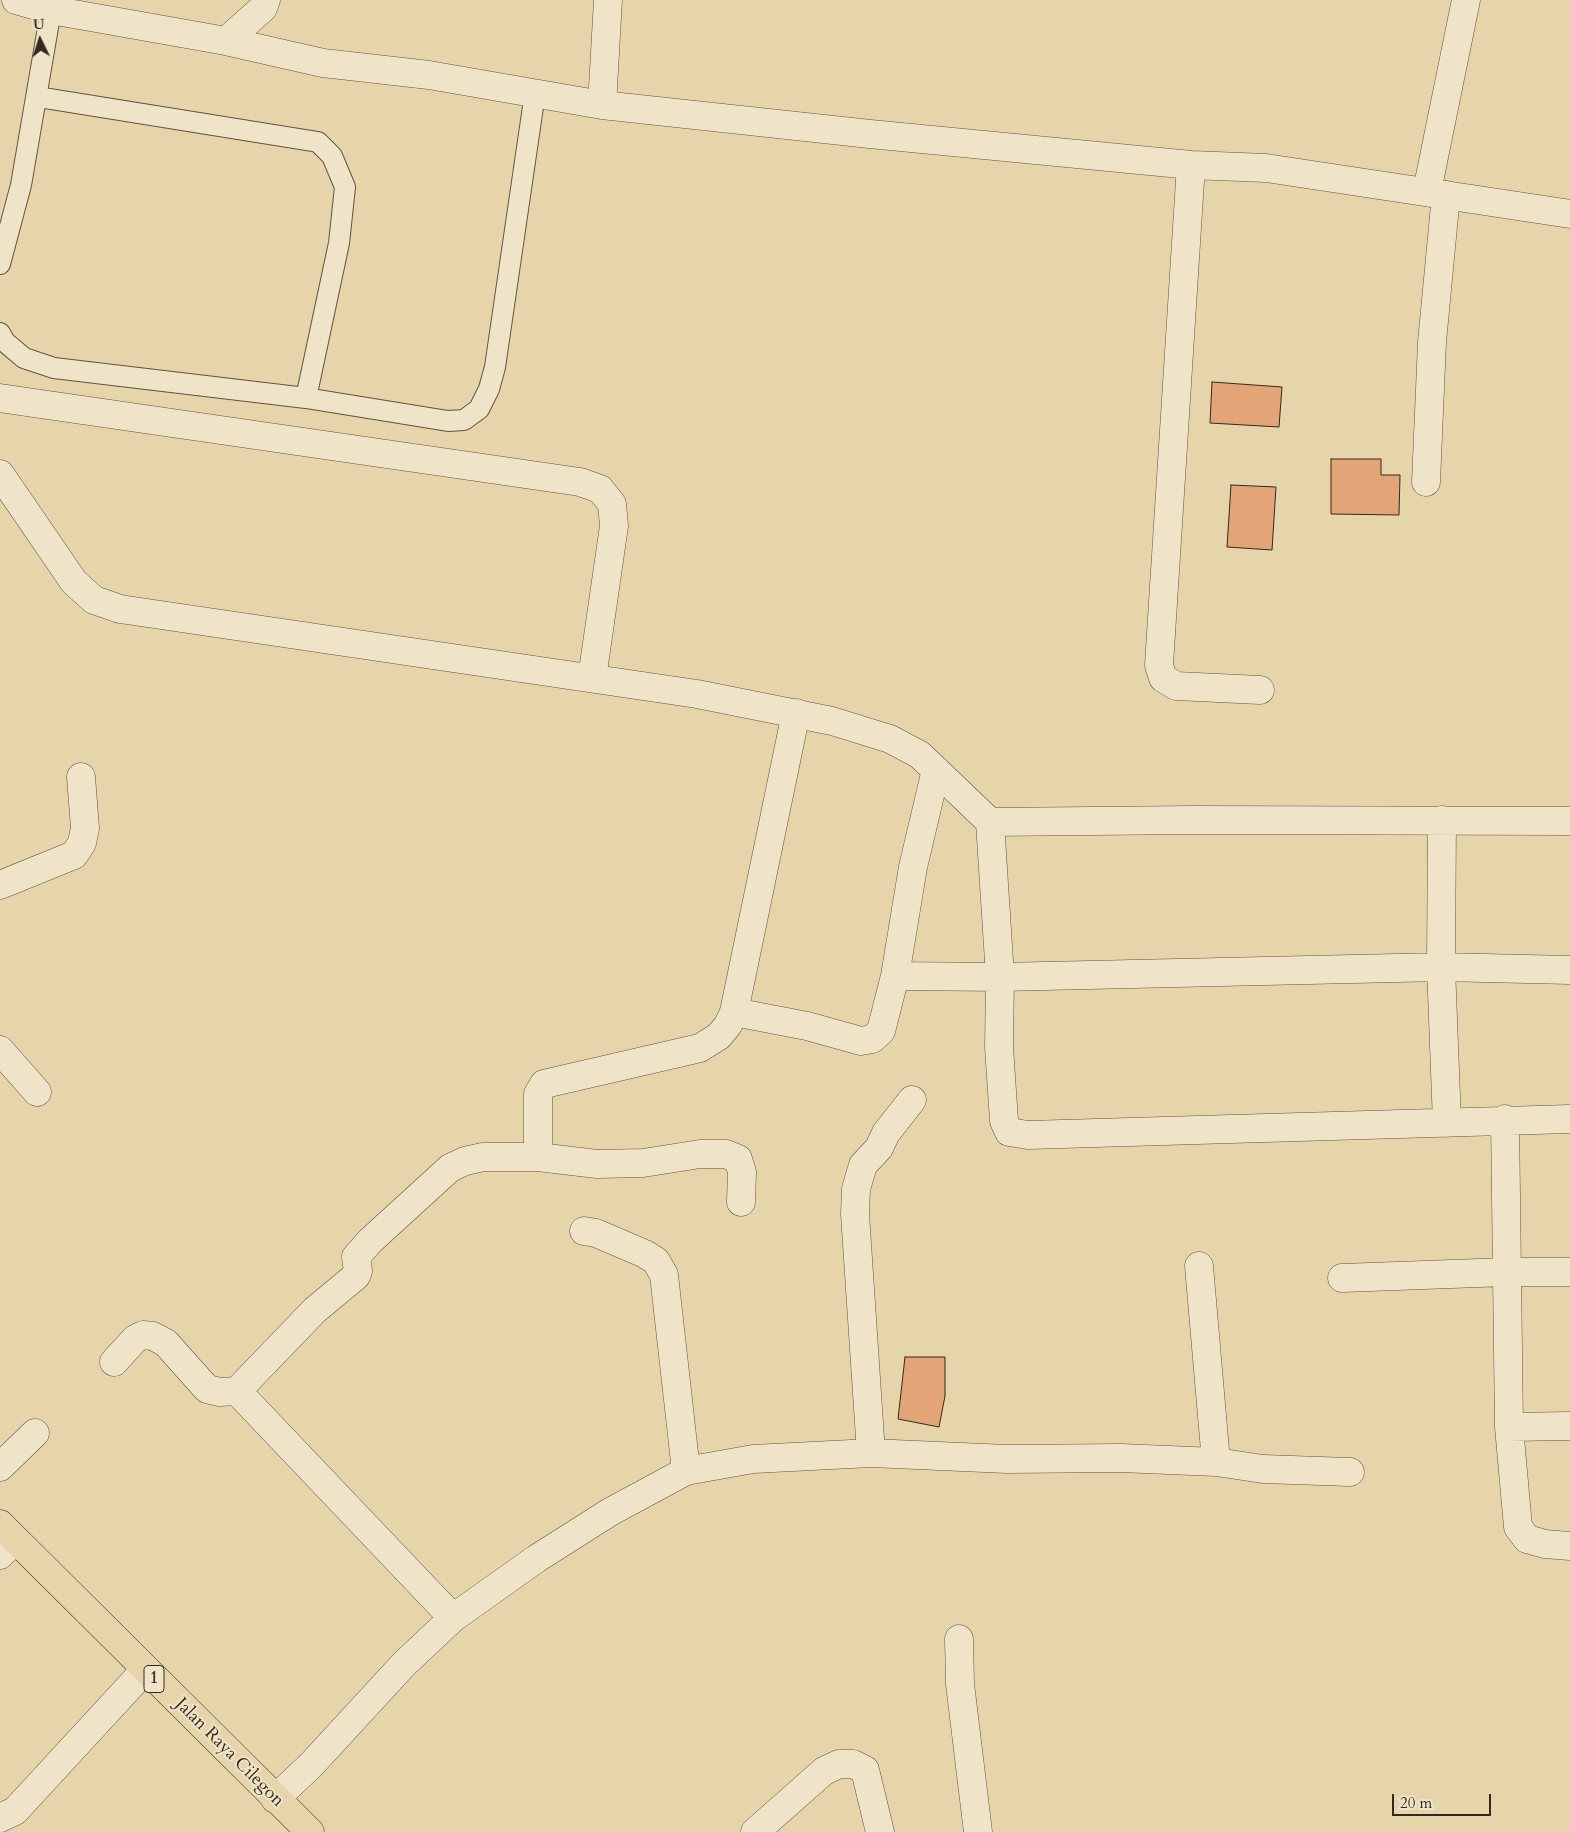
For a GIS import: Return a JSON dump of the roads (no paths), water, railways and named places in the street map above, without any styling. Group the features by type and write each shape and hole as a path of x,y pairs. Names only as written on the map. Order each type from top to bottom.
{"highway":[{"name":"Jalan Raya Cilegon","path":"5,1540 145,1670 310,1832"}],"street":[{"path":"16,0 51,10 226,41 323,63 429,75 602,105 880,135 1191,165 1266,168 1570,214"},
{"path":"226,41 263,8 266,0"},
{"path":"602,105 608,0"},
{"path":"1426,482 1436,193 1466,0"},
{"path":"1191,165 1159,665 1163,678 1176,686 1260,690"},
{"path":"0,398 580,482 600,489 612,504 614,526 592,678"},
{"path":"0,474 74,582 94,600 120,609 697,694 832,721 890,739 920,755 990,822 1000,977 999,1047 1004,1120 1009,1132 1028,1135 1570,1118"},
{"path":"538,1158 538,1094 544,1084 700,1048 719,1036 734,1012 796,713"},
{"path":"734,1012 807,1026 860,1040 872,1039 881,1032 895,976 913,866 936,770"},
{"path":"0,885 74,855 82,843 85,828 81,777"},
{"path":"1442,820 1440,967 1447,1123"},
{"path":"990,822 1570,821"},
{"path":"895,976 1000,977 1440,967 1570,970"},
{"path":"0,1050 38,1092"},
{"path":"871,1453 855,1214 856,1189 863,1165 879,1148 886,1133 912,1100"},
{"path":"1505,1119 1509,1427 1518,1527 1527,1539 1545,1544 1570,1546"},
{"path":"114,1362 135,1339 144,1335 153,1336 166,1343 207,1389 220,1392 237,1391 315,1310 356,1276 358,1271 356,1257 370,1241 450,1168 465,1161 484,1157 538,1158 596,1164 643,1163 700,1154 726,1154 738,1159 742,1172 741,1202"},
{"path":"584,1231 596,1233 645,1254 656,1261 664,1275 686,1471"},
{"path":"1199,1266 1216,1462"},
{"path":"1342,1278 1506,1272 1570,1272"},
{"path":"237,1391 453,1618"},
{"path":"1509,1427 1570,1426"},
{"path":"0,1467 34,1433"},
{"path":"275,1799 311,1765 404,1664 453,1618 536,1559 602,1517 686,1471 753,1458 871,1453 1007,1459 1121,1458 1216,1462 1263,1469 1350,1472"},
{"path":"959,1639 960,1684 978,1832"},
{"path":"0,1818 14,1811 145,1670"},
{"path":"755,1832 824,1771 839,1764 853,1764 865,1770 880,1832"}],"lane":[{"path":"0,264 21,185 38,97 51,10"},
{"path":"0,333 5,342 24,358 54,368 306,398 448,421 464,420 479,409 489,389 495,367 535,93"},
{"path":"38,97 318,142 332,156 345,187 339,244 306,398"}]}
